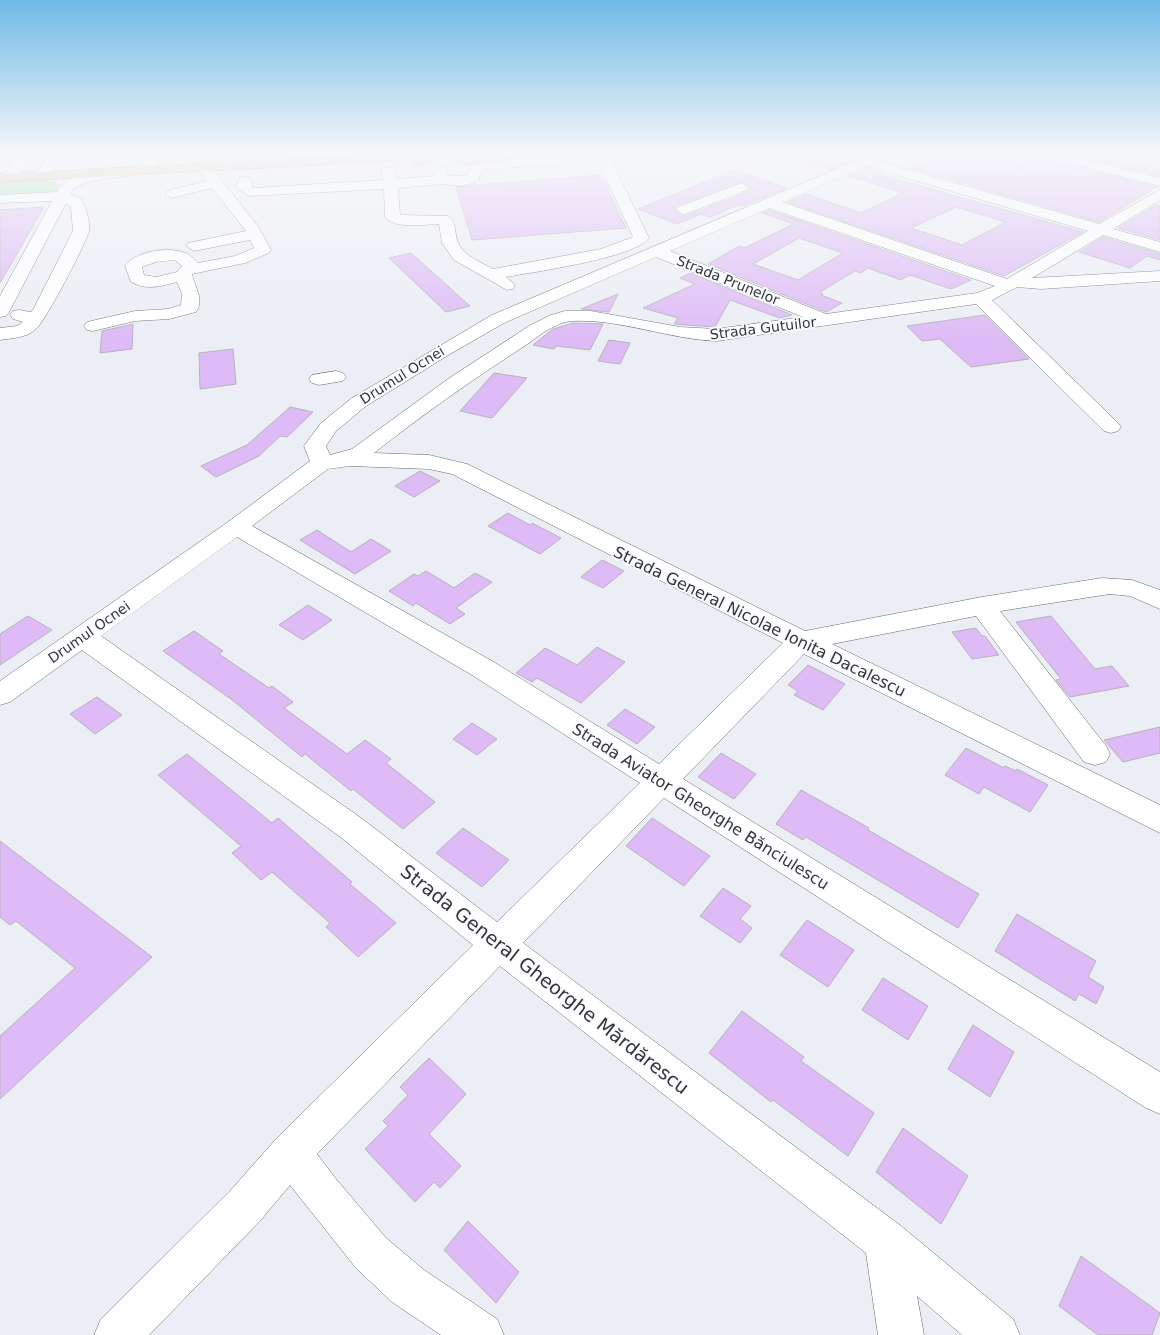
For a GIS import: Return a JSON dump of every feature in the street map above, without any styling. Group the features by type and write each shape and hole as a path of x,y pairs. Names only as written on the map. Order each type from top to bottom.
{"street":[{"path":"4,315 42,233 52,216"},
{"path":"0,334 22,331 34,321 43,308 75,216"},
{"path":"94,326 135,316 169,314 190,308 191,294 188,271 253,256 263,250 255,234 241,216"},
{"path":"393,216 400,220 412,216"},
{"path":"442,216 446,222 450,243 460,257 539,301"},
{"path":"490,275 605,253 636,242 641,238 632,216"},
{"name":"Drumul Ocnei","path":"0,695 236,527 322,463 315,446 318,440 328,427 354,405 443,350 498,319 735,216"},
{"path":"819,216 1012,284 1042,284 1160,276"},
{"path":"1057,216 1160,247"},
{"name":"Strada Gutuilor","path":"322,463 350,459 360,454 449,386 545,325 563,317 589,316 706,335 980,298 991,295 1012,284 1122,216"},
{"path":"42,233 69,231"},
{"path":"4,315 69,231"},
{"path":"194,246 255,234"},
{"name":"Strada Prunelor","path":"656,251 827,320"},
{"path":"980,298 1111,427"},
{"path":"4,315 30,316 34,321"},
{"name":"Strada General Nicolae Ionita Dacalescu","path":"350,459 420,461 459,469 1160,820"},
{"name":"Strada Aviator Gheorghe Bănciulescu","path":"236,527 482,668 1160,1094"},
{"path":"116,1335 245,1206 291,1152 801,641 982,606 1102,586 1120,585 1148,592 1160,601"},
{"path":"982,606 1095,754"},
{"name":"Strada General Gheorghe Mărdărescu","path":"83,637 195,714 350,827 498,944 886,1241 997,1335"},
{"path":"291,1152 321,1194 372,1253 415,1291 480,1335"},
{"path":"886,1241 901,1335"}],"building":[{"path":"0,216 39,216 0,283"},
{"path":"465,216 620,216 626,228 472,240"},
{"path":"657,216 695,216 677,224"},
{"path":"772,216 787,216 971,280 951,289 910,275 901,280 868,268 861,273 855,271 820,292 823,294 821,295 842,303 826,312 708,264 739,246 744,248 794,224","holes":["799,238 843,253 798,280 753,264"]},
{"path":"829,216 936,216 911,228 962,245 1006,222 987,216 1028,216 1083,232 1004,276"},
{"path":"1079,216 1108,216 1099,222"},
{"path":"1137,216 1160,216 1160,240 1118,228"},
{"path":"1103,237 1160,254 1160,260 1147,256 1130,268 1079,252"},
{"path":"411,253 470,306 446,312 389,258"},
{"path":"691,273 792,315 780,318 730,300 715,327 674,324 678,318 643,308 695,284 680,278"},
{"path":"618,294 609,312 581,309"},
{"path":"985,315 1029,359 971,367 940,339 922,341 907,326"},
{"path":"573,323 603,324 590,350 556,346 554,349 533,345 553,329"},
{"path":"133,324 132,349 100,353 102,331"},
{"path":"609,340 630,343 620,364 598,361"},
{"path":"233,349 236,384 200,389 199,353"},
{"path":"494,373 527,378 492,418 460,411"},
{"path":"290,407 313,412 287,437 280,436 259,456 216,477 201,466 247,445"},
{"path":"420,471 440,481 414,497 395,486"},
{"path":"508,513 561,538 540,554 488,526"},
{"path":"317,530 351,552 371,539 391,551 355,574 300,540"},
{"path":"602,560 624,571 603,588 581,577"},
{"path":"426,571 454,588 475,573 492,582 456,608 465,614 450,624 416,603 413,606 389,591 414,574 418,576"},
{"path":"308,605 332,620 303,640 279,625"},
{"path":"28,616 52,630 0,665 0,634"},
{"path":"1051,616 1095,669 1112,666 1129,686 1070,697 1056,680 1061,679 1016,622"},
{"path":"976,628 982,636 985,636 999,655 972,659 952,632"},
{"path":"194,631 223,651 219,654 269,688 272,686 293,702 284,708 347,754 365,740 391,759 386,763 435,802 403,829 353,789 351,791 305,754 302,757 231,699 163,651"},
{"path":"597,647 625,662 581,703 537,678 532,682 516,673 545,648 577,665"},
{"path":"808,665 845,684 823,710 794,695 798,691 788,685"},
{"path":"97,697 122,715 95,734 70,714"},
{"path":"625,709 655,727 637,744 607,725"},
{"path":"472,723 497,739 477,755 453,739"},
{"path":"1160,727 1160,753 1123,762 1104,740"},
{"path":"966,748 1004,768 1005,766 1016,771 1017,769 1048,785 1030,812 984,787 979,794 945,775"},
{"path":"721,753 756,774 734,799 698,777"},
{"path":"187,754 272,823 278,818 396,923 358,957 326,927 330,923 272,872 261,880 232,853 241,846 158,775"},
{"path":"801,790 979,894 958,928 806,837 803,840 776,824"},
{"path":"652,818 710,856 684,886 626,846"},
{"path":"463,828 509,860 482,887 436,853"},
{"path":"0,841 152,957 0,1099 0,1036 75,968 16,921 10,925 0,917"},
{"path":"723,888 751,906 740,919 752,928 740,943 700,916"},
{"path":"1017,914 1096,961 1088,977 1104,987 1096,1004 1079,994 1075,1001 995,951"},
{"path":"807,920 854,950 828,987 780,955"},
{"path":"883,978 928,1006 908,1040 862,1010"},
{"path":"742,1011 804,1057 801,1061 874,1113 848,1156 773,1100 771,1102 709,1053"},
{"path":"973,1025 1014,1052 990,1097 948,1069"},
{"path":"429,1058 466,1094 429,1134 461,1166 440,1188 434,1182 415,1202 365,1149 388,1126 383,1121 408,1095 400,1087"},
{"path":"903,1128 968,1176 941,1224 876,1172"},
{"path":"468,1221 519,1272 496,1303 444,1250"},
{"path":"1081,1256 1160,1313 1152,1335 1098,1335 1059,1306"}]}
